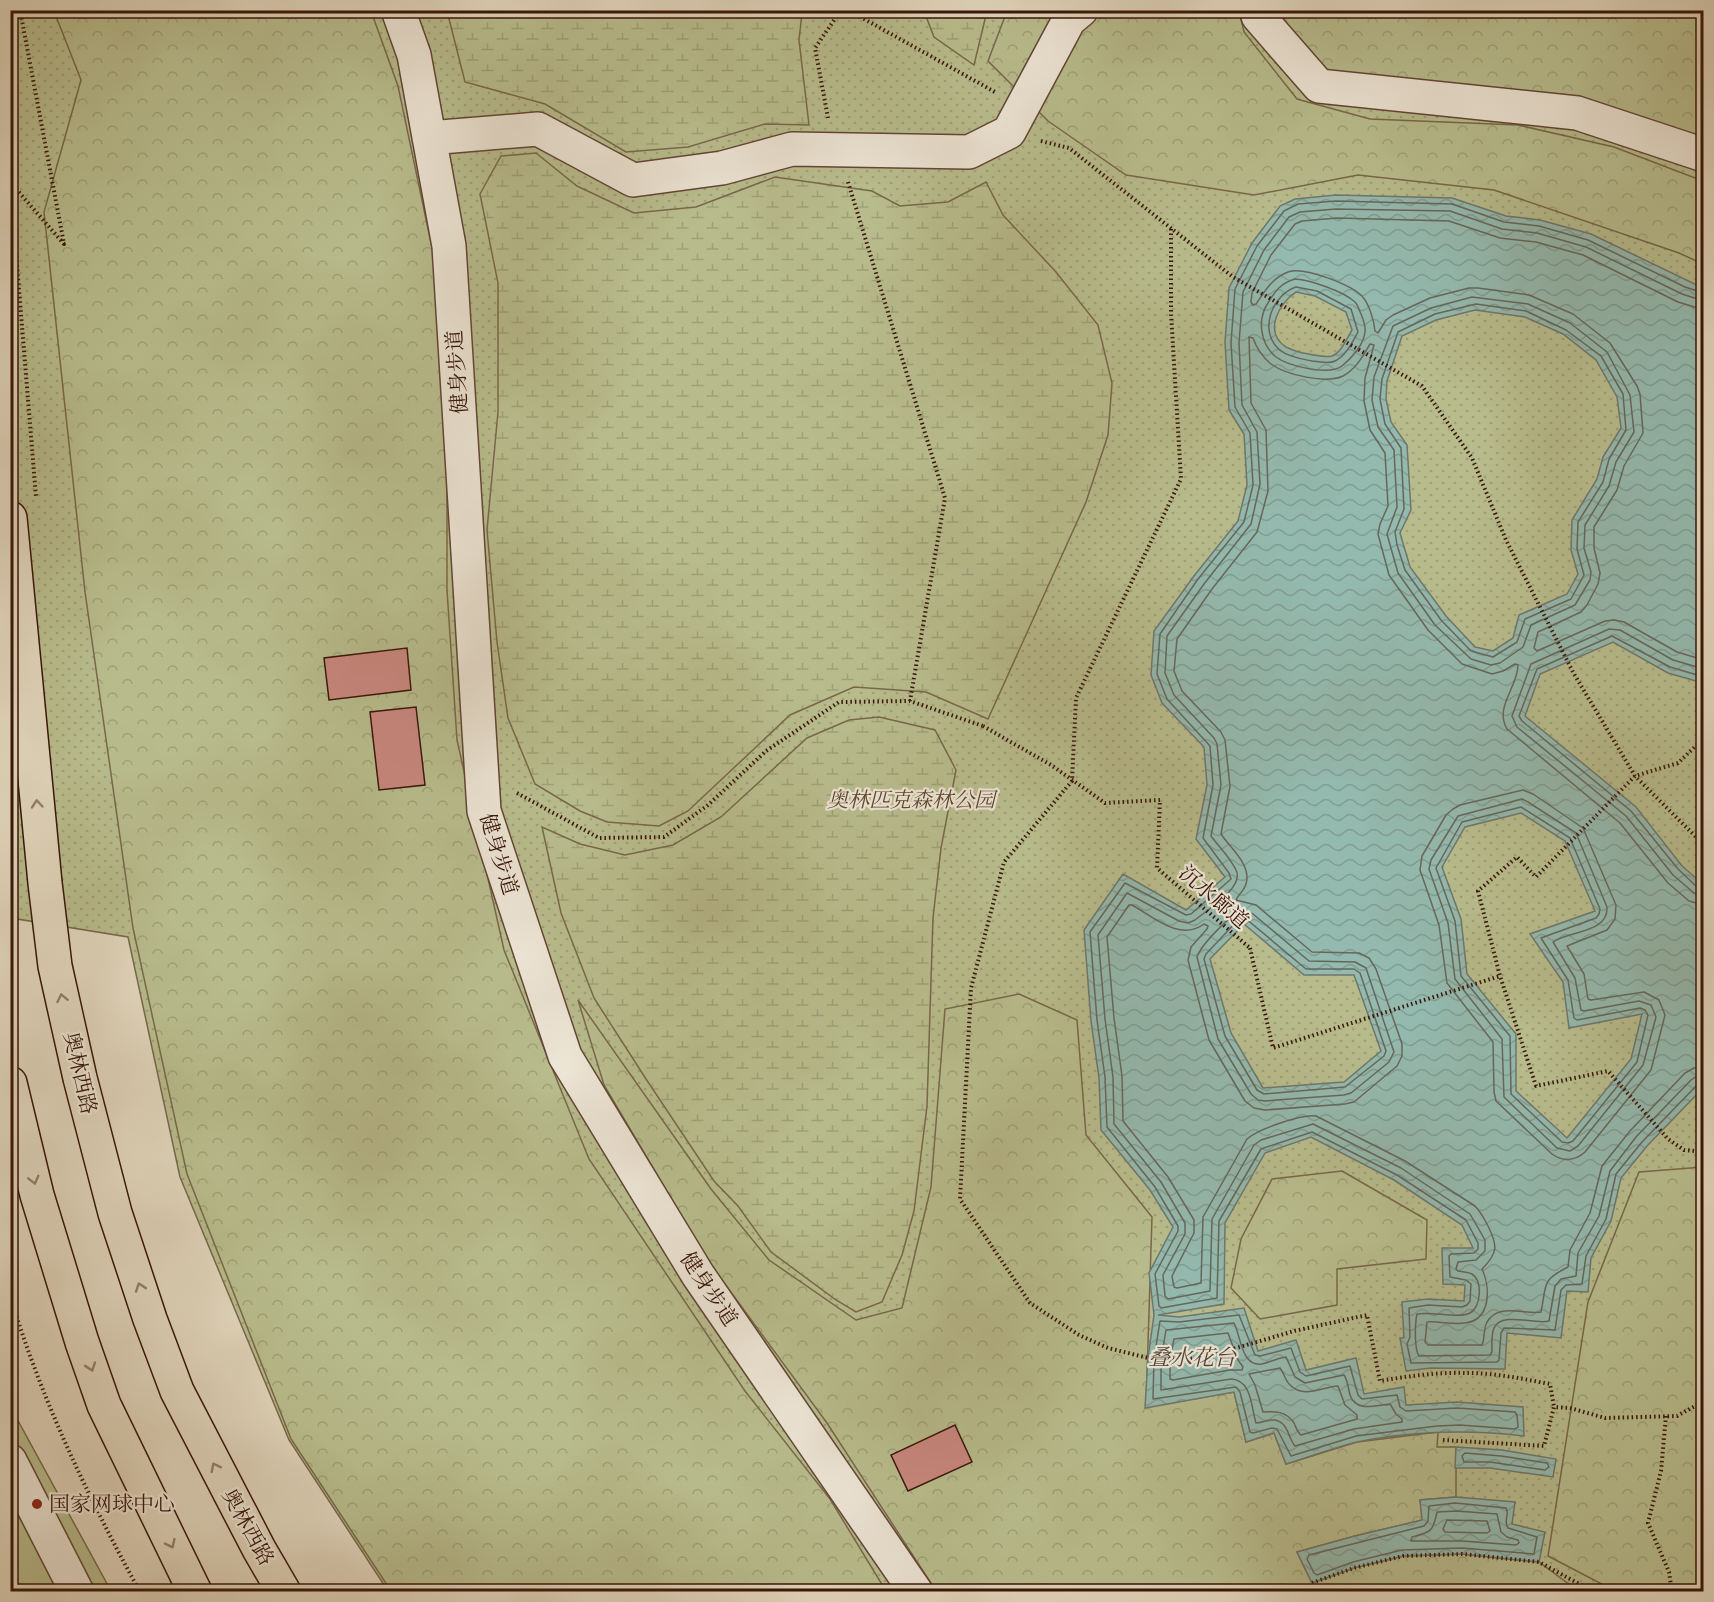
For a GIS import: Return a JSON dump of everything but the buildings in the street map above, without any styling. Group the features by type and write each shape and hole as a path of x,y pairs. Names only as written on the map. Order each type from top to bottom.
{"main road":[{"name":"奥林西路","path":"23,510 48,907 55,966 86,1100 115,1213 150,1319 177,1391 253,1539 284,1592"},
{"path":"10,1083 37,1195 82,1342 104,1405 195,1592"}],"street":[{"name":"健身步道","path":"398,10 414,55 449,246 484,811 564,1056 698,1275 916,1592"},
{"path":"429,138 538,129 633,180 722,168 792,148 839,160 969,152 1009,132 1069,20 1081,10"},
{"path":"1257,10 1258,16 1319,86 1576,113 1704,154"},
{"path":"10,1461 77,1592"}],"path":[{"path":"10,182 64,244 20,10"},
{"path":"481,756 517,794 599,838 664,837 708,805 766,751 839,702 910,701 945,498 839,160 815,48 841,10"},
{"path":"848,10 972,80"},
{"path":"1009,132 1068,148 1233,277 1422,386 1472,458 1506,540 1574,674 1635,776 1704,845"},
{"path":"10,212 15,241 23,510"},
{"path":"1171,229 1172,313 1181,479 1076,698 1072,781 1004,862 971,988 960,1199 1030,1303 1079,1335 1108,1348 1148,1358 1198,1359 1294,1331 1367,1315 1380,1381 1402,1377 1468,1373 1550,1384 1554,1407 1544,1446 1443,1440"},
{"name":"沉水廊道","path":"910,701 983,726 1051,765 1105,803 1161,800 1157,868 1250,948 1273,1048 1500,976"},
{"path":"1704,738 1678,763 1635,776 1536,877 1516,857 1478,891 1500,976 1536,1086 1608,1071 1668,1139 1684,1150 1704,1152"},
{"path":"10,1295 59,1431 140,1592"},
{"path":"1554,1407 1570,1408 1605,1418 1677,1416 1704,1401"},
{"path":"1666,1416 1661,1471 1648,1523 1669,1572 1672,1592"},
{"path":"1302,1592 1312,1583 1354,1568 1393,1558 1462,1554 1539,1562 1594,1592"}],"green space":[{"name":"奥林匹克森林公园","path":"10,11 1703,11 1703,1591 388,1591 289,1440 180,1177 128,937 11,918"},
{"path":"54,11 371,11 398,86 439,281 447,432 447,590 457,740 504,950 589,1159 745,1391 830,1499 886,1591 391,1591 291,1439 187,1174 133,928 85,592 44,212 81,80"},
{"path":"447,11 806,11 802,13 799,40 809,125 765,124 688,147 626,152 545,104 465,82"},
{"path":"924,11 987,11 974,65 934,37"},
{"path":"1007,11 1239,11 1244,32 1297,99 1370,119 1518,125 1614,147 1703,181 1703,264 1679,253 1494,190 1358,175 1254,195 1126,175 1048,121 988,61"},
{"path":"1267,11 1703,11 1703,139 1322,71"},
{"path":"536,153 577,186 634,213 696,207 775,177 872,191 900,206 948,202 986,182 1003,215 1056,272 1098,325 1112,383 1108,435 1086,502 988,719 926,692 854,687 790,715 688,811 659,826 607,822 580,811 535,784 508,718 497,642 487,530 498,412 498,283 480,194 501,156"},
{"path":"879,717 935,730 956,770 941,848 933,918 927,1106 914,1211 902,1255 882,1302 856,1312 771,1252 738,1206 714,1181 646,1079 594,998 561,913 542,827 580,844 625,855 673,845 721,817 807,738 849,720"},
{"path":"1019,994 1077,1020 1086,1135 1152,1217 1146,1407 1234,1392 1246,1442 1274,1433 1286,1464 1357,1442 1438,1432 1437,1447 1456,1447 1456,1497 1420,1500 1423,1520 1297,1552 1312,1583 1354,1568 1403,1556 1462,1554 1539,1562 1578,1591 936,1591 827,1423 708,1261 604,1085 578,1000 711,1189 769,1260 856,1320 902,1308 931,1187 945,1009"},
{"path":"1703,1167 1703,1591 1615,1591 1548,1556 1588,1302 1639,1172"},
{"path":"1342,1171 1427,1220 1426,1259 1337,1269 1337,1305 1260,1319 1231,1288 1241,1239 1272,1179"},
{"name":"国家网球中心","path":"10,1401 16,1417 111,1591 11,1591"}],"water":[{"name":"叠水花台","path":"1336,195 1452,198 1506,216 1540,220 1591,234 1703,288 1703,683 1668,673 1613,642 1540,674 1525,716 1636,807 1682,866 1703,884 1704,1087 1647,1146 1621,1178 1611,1221 1591,1258 1588,1292 1567,1291 1561,1338 1507,1333 1505,1369 1431,1368 1406,1371 1400,1338 1404,1338 1402,1302 1428,1299 1464,1301 1465,1285 1443,1284 1442,1248 1473,1248 1462,1225 1394,1180 1311,1137 1265,1153 1225,1223 1224,1304 1158,1315 1179,1317 1244,1308 1258,1351 1296,1340 1306,1370 1356,1358 1364,1394 1404,1387 1406,1405 1457,1402 1523,1407 1524,1436 1461,1432 1398,1435 1357,1442 1286,1464 1274,1433 1246,1442 1234,1392 1145,1408 1148,1358 1154,1315 1149,1273 1173,1227 1150,1190 1101,1130 1099,1078 1091,1021 1084,930 1123,874 1186,910 1225,877 1196,839 1207,785 1204,747 1162,703 1151,675 1154,631 1238,521 1247,485 1244,434 1229,410 1225,342 1229,288 1252,243 1280,206 1295,199","holes":["1296,292 1315,296 1346,312 1352,330 1336,354 1326,357 1303,353 1286,347 1279,341 1275,334 1276,318 1279,310","1475,310 1525,317 1563,334 1596,360 1617,397 1621,428 1603,457 1597,479 1572,520 1571,550 1578,574 1567,594 1519,615 1513,638 1493,651 1475,647 1446,616 1410,567 1400,533 1411,510 1407,445 1391,422 1386,399 1387,381 1402,336 1436,320","1521,813 1565,841 1595,911 1530,934 1563,982 1569,1028 1642,1014 1631,1059 1567,1138 1516,1091 1516,1034 1467,974 1461,919 1442,867 1465,827","1244,924 1304,975 1354,975 1381,1051 1344,1082 1263,1088 1231,1033 1210,959"]},
{"path":"1456,1447 1502,1450 1556,1459 1553,1477 1490,1468 1455,1468"},
{"path":"1456,1497 1515,1502 1512,1524 1545,1532 1539,1562 1462,1554 1403,1556 1354,1568 1312,1583 1297,1552 1422,1520 1420,1500"}],"place":[{"name":"国家网球中心","path":"37,1504"}]}
